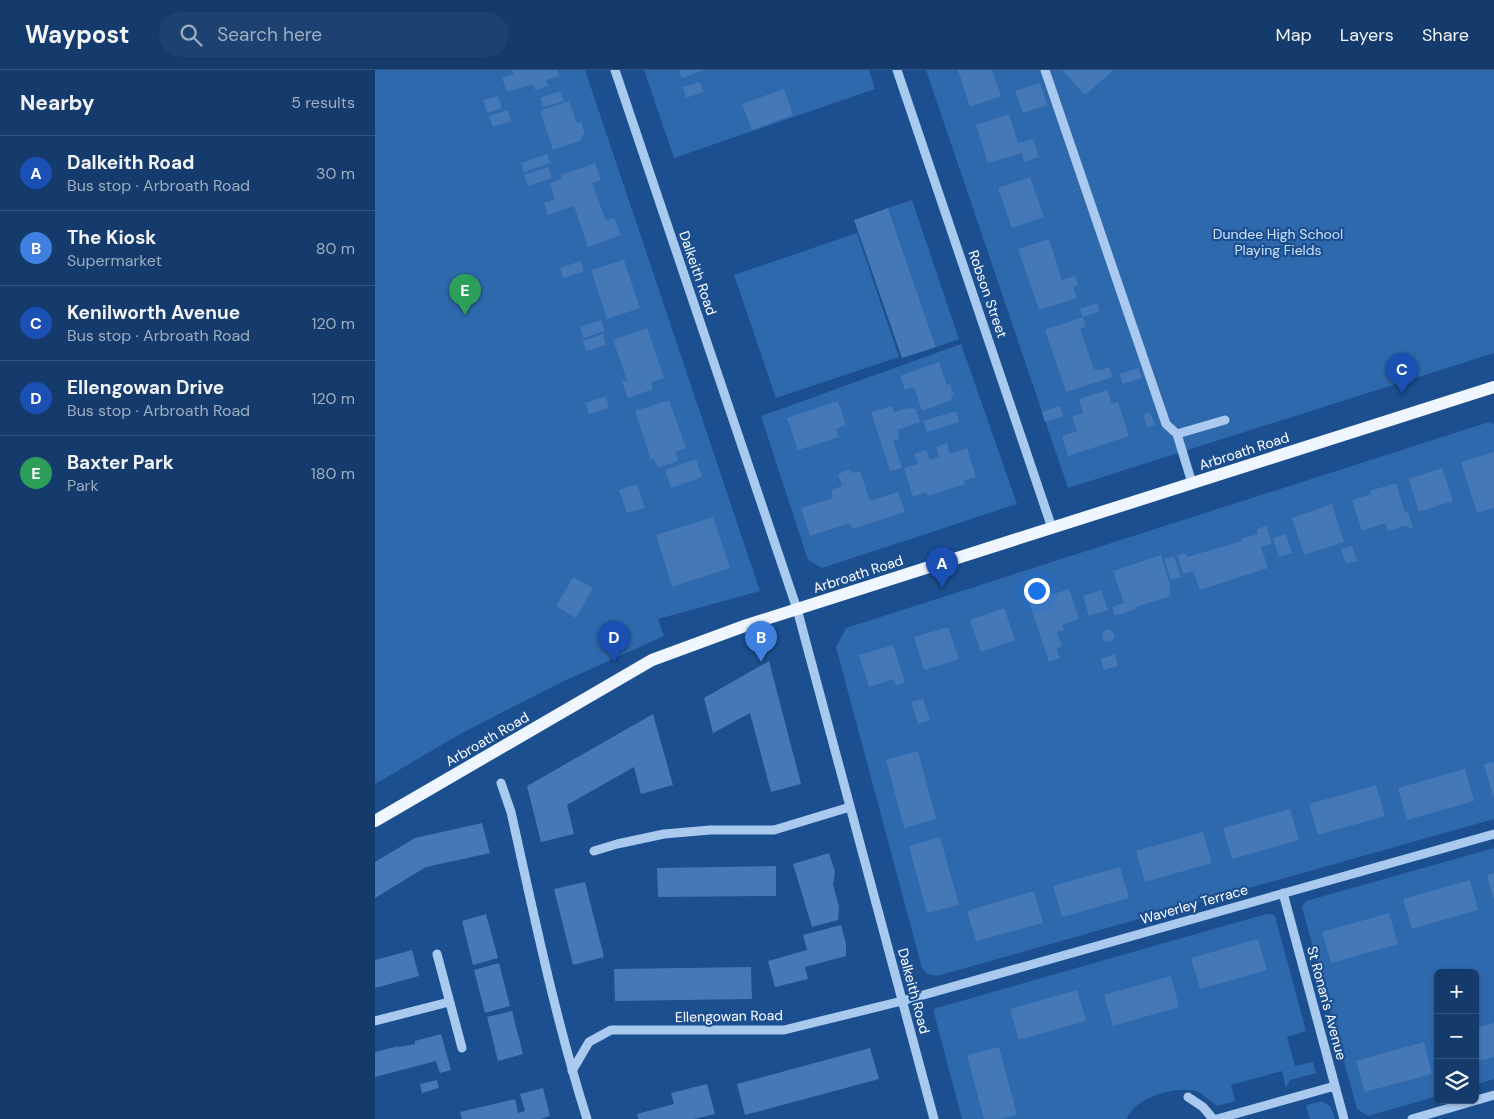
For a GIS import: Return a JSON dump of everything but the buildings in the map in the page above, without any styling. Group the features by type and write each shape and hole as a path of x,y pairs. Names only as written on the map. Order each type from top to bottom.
{"main road":[{"name":"Arbroath Road","path":"375,821 652,660 747,625 1494,387"}],"street":[{"name":"Dalkeith Road","path":"615,70 797,609 934,1119"},
{"name":"Robson Street","path":"897,70 1052,528"},
{"path":"1045,70 1166,424 1177,434 1192,483"},
{"path":"1177,434 1225,420"},
{"path":"501,783 511,812 555,1007 587,1119"},
{"path":"594,851 664,834 709,830 774,830 850,807"},
{"name":"Waverley Terrace","path":"903,1001 1494,834"},
{"name":"St Ronan's Avenue","path":"1283,893 1344,1119"},
{"path":"437,954 461,1048"},
{"name":"Ellengowan Road","path":"572,1071 589,1042 611,1030 784,1030 903,1001"},
{"path":"375,1021 449,1002"},
{"path":"1188,1097 1203,1106 1215,1119 1335,1086"},
{"path":"1412,1119 1494,1095"}],"green space":[{"path":"375,70 585,70 760,591 658,619 664,636 562,682 462,733 375,784"},
{"path":"644,70 869,70 875,89 674,158"},
{"name":"Dundee High School Playing Fields","path":"926,70 1494,70 1494,353 1068,488"},
{"path":"912,200 959,339 936,347 888,208"},
{"path":"857,233 899,357 776,398 734,275"},
{"path":"961,344 1017,504 822,568 808,560 761,416"},
{"path":"1489,422 1494,424 1494,819 937,976 928,974 922,968 836,647 846,628"},
{"path":"1494,848 1494,1079 1479,1084 1479,969 1434,969 1434,1097 1368,1116 1357,1109 1302,907 1306,901"},
{"path":"1266,914 1275,916 1306,1031 1287,1037 1295,1066 1313,1062 1316,1073 1290,1080 1286,1088 1282,1071 1231,1085 1235,1101 1217,1106 1198,1092 1190,1090 1169,1091 1147,1099 1138,1105 1131,1111 1127,1119 962,1119 933,1009"},
{"path":"1322,1101 1331,1107 1335,1119 1310,1119 1306,1105"}],"place":[{"name":"Baxter Park","path":"465,315"},
{"name":"Kenilworth Avenue","path":"1402,394"},
{"name":"Dalkeith Road","path":"942,588"},
{"name":"Ellengowan Drive","path":"614,662"},
{"name":"The Kiosk","path":"761,662"}]}
